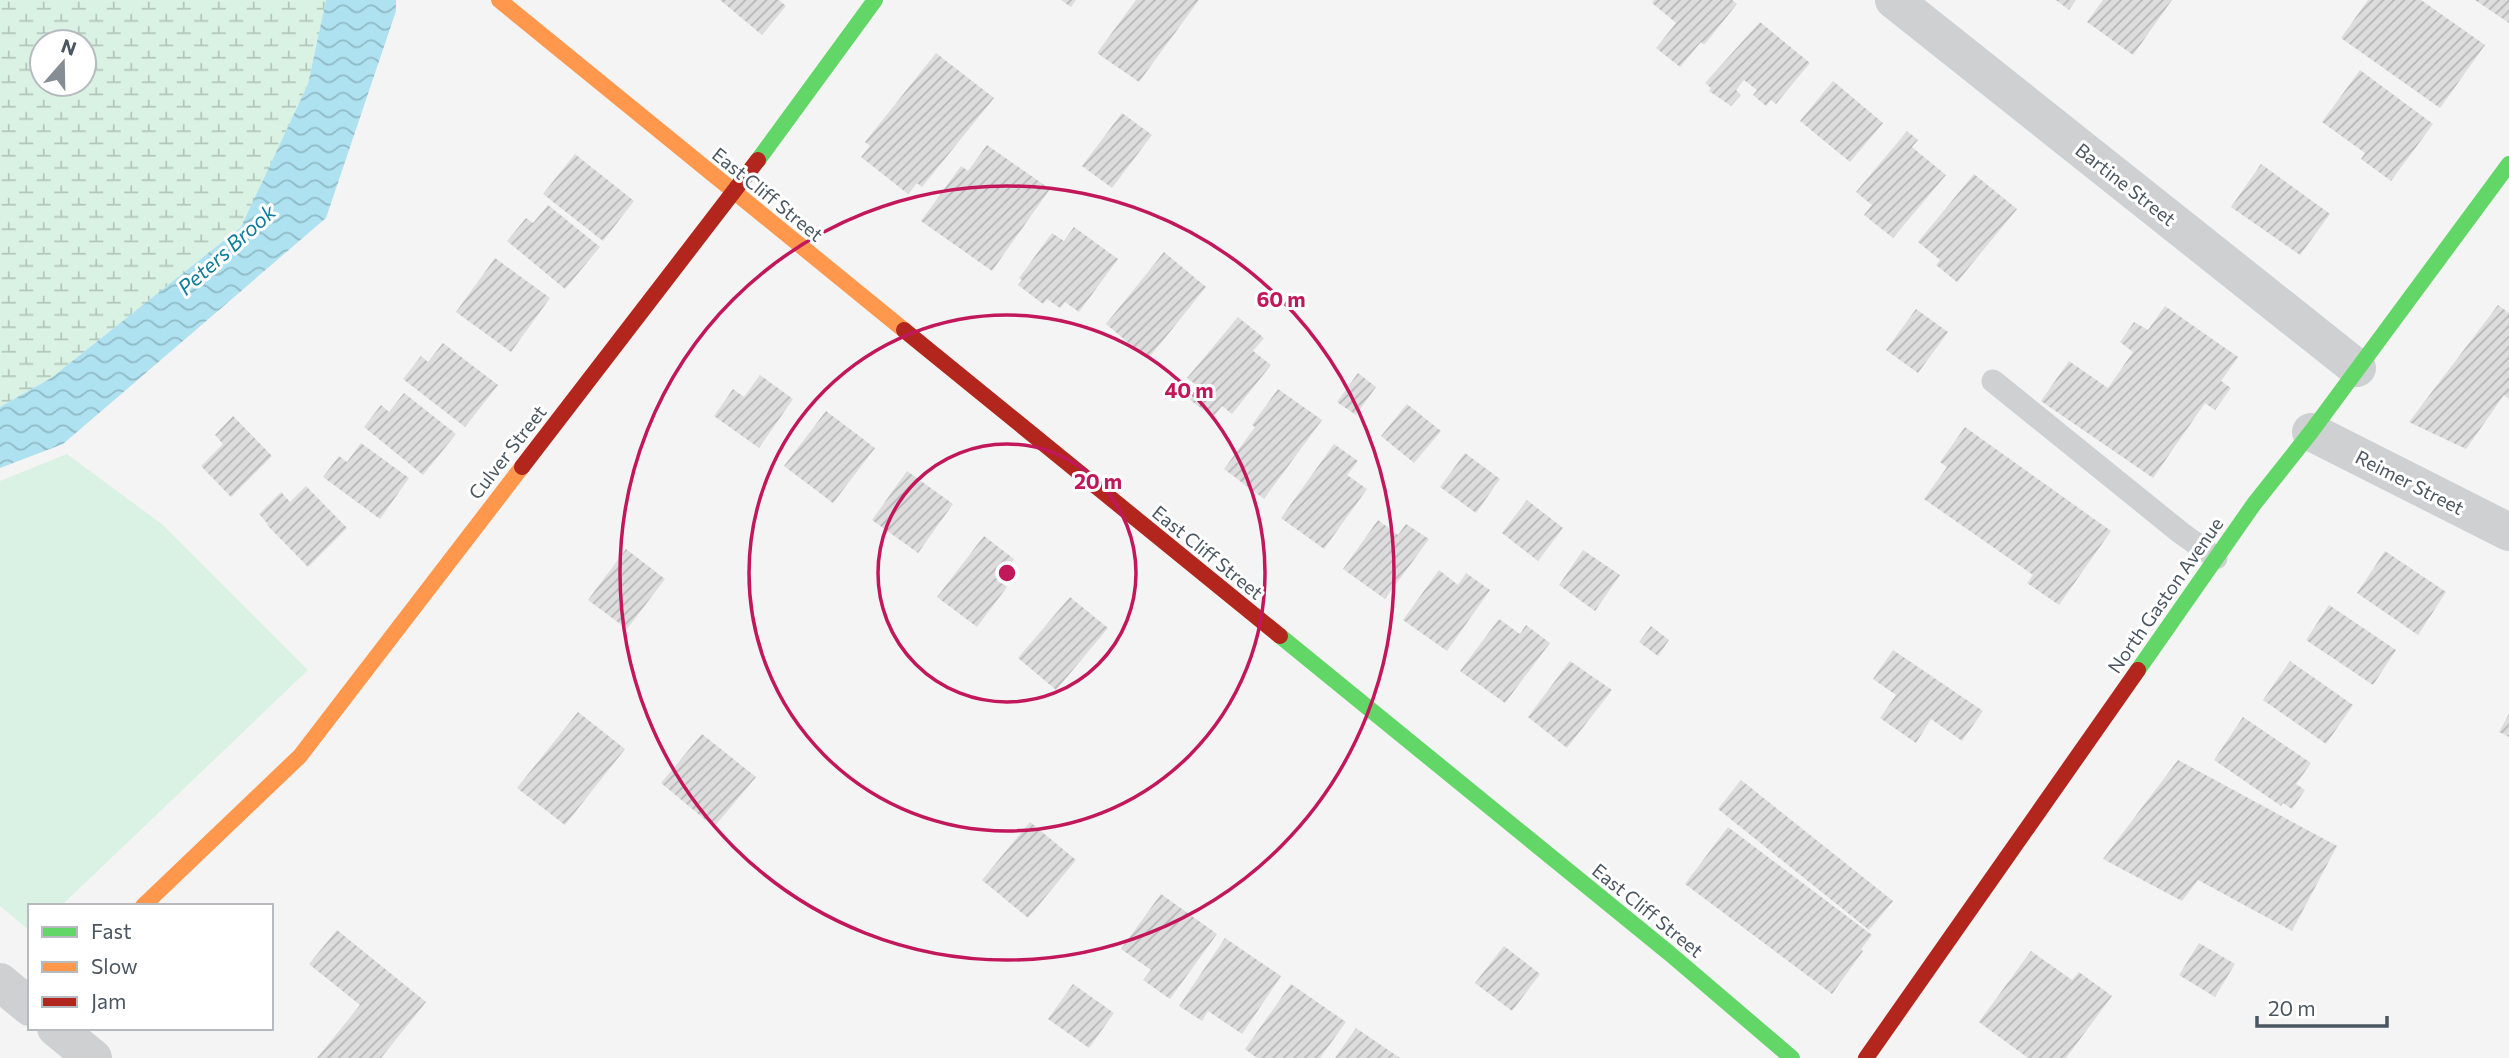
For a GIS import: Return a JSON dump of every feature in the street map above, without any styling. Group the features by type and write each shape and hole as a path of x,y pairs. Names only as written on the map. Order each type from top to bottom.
{"street":[{"name":"East Cliff Street","path":"499,0 1658,945 1792,1058"},
{"name":"Culver Street","path":"145,904 300,756 733,192 875,0"},
{"name":"Bartine Street","path":"1894,0 2357,368"},
{"name":"North Gaston Avenue","path":"1866,1058 2254,504 2311,432 2509,164"},
{"name":"Reimer Street","path":"2311,432 2509,532"},
{"path":"0,982 28,1005"},
{"path":"58,1030 93,1058"}],"lane":[{"path":"1993,381 2181,533 2216,558"}],"green space":[{"path":"0,0 326,0 308,84 241,227 51,378 0,407"},
{"path":"67,454 163,525 308,670 63,904 28,904 28,929 0,906 0,481"}],"water":[{"name":"Peters Brook","path":"326,0 396,0 396,11 326,218 63,444 0,468 0,407 51,378 241,227 308,84"}],"building":[{"path":"720,0 779,0 786,6 762,35"},
{"path":"1061,0 1076,0 1071,7"},
{"path":"1136,0 1199,0 1139,82 1097,53"},
{"path":"1654,0 1732,0 1737,4 1704,45 1701,42 1680,67 1656,48 1676,23 1652,3"},
{"path":"2056,0 2076,0 2069,10"},
{"path":"2103,0 2172,0 2133,55 2087,22"},
{"path":"2368,0 2421,0 2485,45 2440,108 2341,38"},
{"path":"2475,0 2509,0 2509,23"},
{"path":"1760,22 1810,63 1776,104 1771,100 1766,106 1753,95 1757,90 1744,80 1736,90 1741,95 1731,106 1709,91 1711,88 1705,83"},
{"path":"936,53 994,98 922,187 917,183 908,194 861,157 870,146 865,142"},
{"path":"2360,70 2433,124 2391,181 2361,159 2365,153 2322,122"},
{"path":"1833,81 1883,123 1850,162 1800,121"},
{"path":"1122,113 1152,135 1112,188 1082,166"},
{"path":"1907,131 1918,140 1912,147 1946,175 1893,238 1864,215 1872,205 1856,192"},
{"path":"987,145 1050,189 992,271 921,221 961,166 968,171"},
{"path":"575,154 634,201 603,241 543,194"},
{"path":"2261,164 2330,214 2300,255 2231,207"},
{"path":"1974,174 2017,209 1957,282 1936,265 1940,260 1918,242"},
{"path":"548,205 600,247 565,289 507,241 526,218 533,223"},
{"path":"1074,227 1118,259 1079,312 1065,302 1060,308 1047,299 1043,304 1018,285 1022,280 1019,278 1052,233 1064,241"},
{"path":"1164,252 1206,287 1148,359 1106,324"},
{"path":"495,258 550,298 511,352 456,312"},
{"path":"2498,305 2509,313 2509,399 2504,395 2466,449 2409,422"},
{"path":"2165,306 2238,357 2221,381 2231,388 2215,410 2205,403 2153,478 2041,401 2069,361 2108,388 2133,352 2120,342 2134,322 2148,330"},
{"path":"1916,309 1948,332 1918,373 1886,350"},
{"path":"1238,317 1264,338 1253,351 1271,365 1232,414 1222,406 1213,417 1189,399 1199,387 1187,378"},
{"path":"443,343 498,385 465,427 403,379 421,356 428,362"},
{"path":"1358,373 1376,387 1356,415 1337,402"},
{"path":"760,375 793,399 759,448 714,416 733,389 744,397"},
{"path":"1278,389 1322,420 1264,499 1224,469 1255,427 1252,425"},
{"path":"404,393 456,434 423,475 364,427 381,405 389,412"},
{"path":"1407,404 1441,431 1414,463 1381,436"},
{"path":"826,411 875,448 833,503 784,466"},
{"path":"233,416 272,456 231,497 201,466 223,444 215,435"},
{"path":"1965,427 2111,531 2059,605 2027,583 2033,575 1924,499 1947,467 1940,462"},
{"path":"361,443 409,478 380,519 323,477 339,456 347,462"},
{"path":"1334,444 1358,461 1347,475 1367,489 1324,549 1281,518"},
{"path":"1465,453 1500,479 1476,513 1440,487"},
{"path":"907,471 953,504 918,553 872,520"},
{"path":"306,486 347,528 308,567 259,514 281,492 290,502"},
{"path":"1527,500 1563,528 1538,561 1502,533"},
{"path":"1378,520 1398,535 1406,524 1429,539 1385,599 1343,569"},
{"path":"984,536 1014,559 999,580 1007,587 977,627 937,597"},
{"path":"626,549 665,579 627,629 588,600"},
{"path":"1583,550 1620,575 1595,611 1559,585"},
{"path":"2385,551 2446,592 2418,635 2357,593"},
{"path":"1439,570 1458,585 1466,573 1490,590 1447,651 1403,620"},
{"path":"1070,597 1108,628 1056,690 1018,658"},
{"path":"2329,605 2396,650 2373,685 2306,640"},
{"path":"1499,619 1520,634 1526,625 1550,643 1505,703 1460,671"},
{"path":"1651,626 1669,640 1658,656 1639,642"},
{"path":"1893,650 1983,711 1962,741 1931,719 1916,743 1880,718 1896,695 1873,679"},
{"path":"1570,661 1612,690 1567,748 1528,717"},
{"path":"2290,661 2353,705 2326,744 2263,700"},
{"path":"578,712 625,749 565,825 517,788"},
{"path":"2509,714 2509,737 2499,732"},
{"path":"2243,717 2311,763 2296,784 2305,790 2292,809 2283,803 2281,806 2214,760"},
{"path":"702,734 756,777 714,827 661,783"},
{"path":"2178,760 2337,846 2292,931 2198,880 2182,901 2103,859"},
{"path":"1741,780 1893,901 1869,930 1718,809"},
{"path":"1030,822 1076,860 1028,918 982,880"},
{"path":"1728,827 1872,935 1832,994 1685,884"},
{"path":"1161,894 1217,934 1170,999 1143,980 1151,970 1121,949"},
{"path":"337,930 426,1002 381,1058 317,1058 360,1005 309,964"},
{"path":"1225,938 1281,976 1242,1034 1208,1011 1202,1021 1179,1006"},
{"path":"2199,943 2235,964 2215,997 2179,975"},
{"path":"1504,946 1540,974 1512,1011 1475,983"},
{"path":"2031,951 2072,980 2079,972 2112,996 2066,1058 2028,1058 1979,1022"},
{"path":"1073,984 1114,1013 1089,1048 1048,1019"},
{"path":"1291,984 1346,1022 1320,1058 1257,1058 1245,1049"},
{"path":"1356,1028 1400,1058 1335,1058"}],"traffic: fast":[{"path":"758,160 875,0"},
{"path":"2138,670 2254,504 2311,432 2509,164"},
{"path":"1280,636 1669,953 1792,1058"}],"traffic: slow":[{"path":"499,0 904,330"},
{"path":"145,904 300,756 522,467"}],"traffic: jam":[{"path":"522,467 758,160"},
{"path":"904,330 1280,636"},
{"path":"1866,1058 2138,670"}]}
